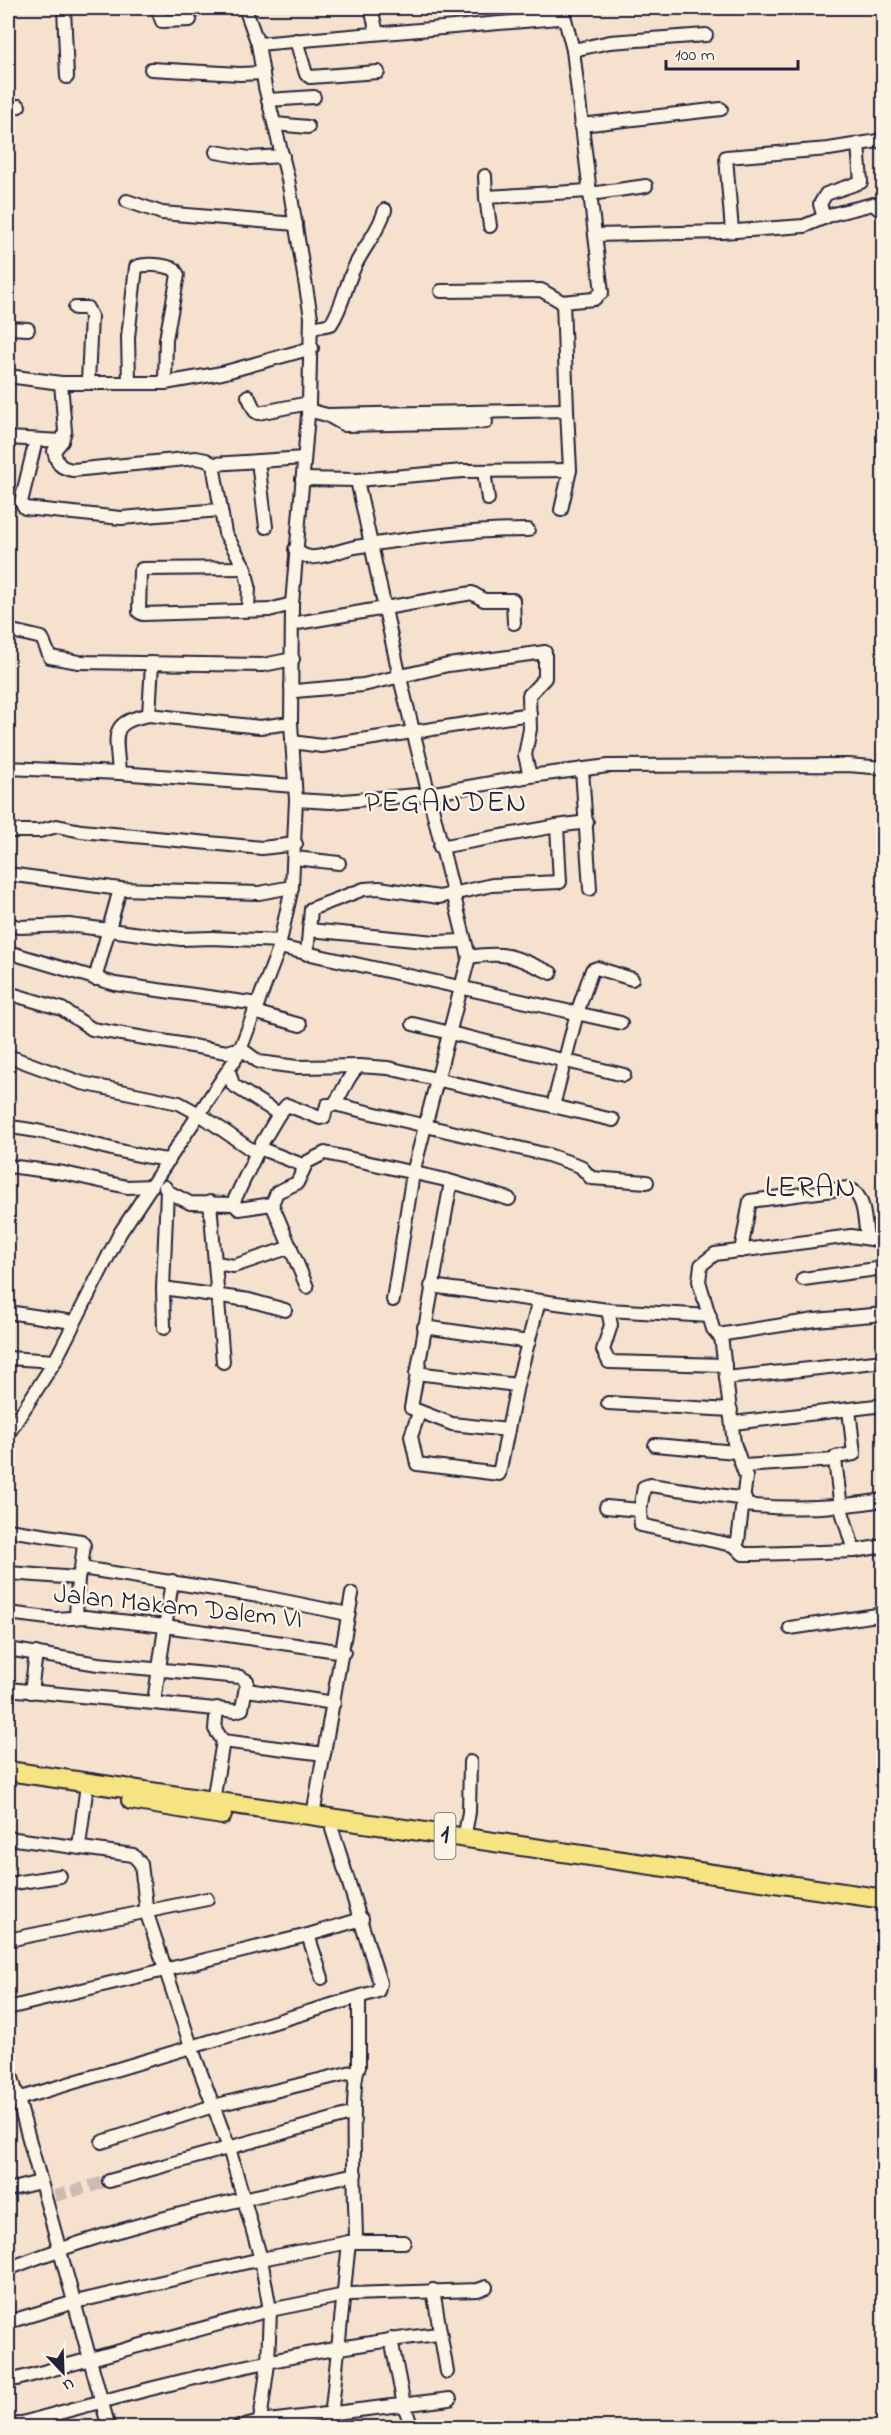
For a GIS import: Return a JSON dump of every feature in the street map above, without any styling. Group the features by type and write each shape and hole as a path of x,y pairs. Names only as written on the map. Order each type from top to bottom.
{"highway":[{"name":"1","path":"8,1771 313,1815 463,1843 884,1908"},
{"name":"1","path":"8,1781 85,1799 463,1843 884,1899"}],"street":[{"path":"64,8 67,77"},
{"path":"158,8 162,21 190,20"},
{"path":"8,1434 55,1361 120,1233 229,1071 256,1008 279,944 292,886 296,844 296,800 291,723 292,604 294,549 304,458 312,328 283,156 268,100 258,44 245,8"},
{"path":"371,8 376,33"},
{"path":"441,291 541,290 551,298 563,302 594,299 602,292 568,24 568,8"},
{"path":"258,44 558,18 565,20 568,24"},
{"path":"573,50 609,42 706,35"},
{"path":"296,40 306,74 310,77 378,72"},
{"path":"151,69 240,74 263,73"},
{"path":"268,100 314,97"},
{"path":"581,125 721,108"},
{"path":"275,124 308,128"},
{"path":"732,231 726,158 884,141"},
{"path":"824,218 820,204 826,195 861,182 858,144"},
{"path":"216,152 249,158 283,156"},
{"path":"485,176 490,226"},
{"path":"486,197 590,193 646,186"},
{"path":"127,201 162,213 296,224"},
{"path":"595,235 732,231 804,226 873,204 884,213"},
{"path":"312,328 331,324 340,310 344,291 355,266 385,210"},
{"path":"129,382 128,337 131,297 136,267 141,265 169,267 174,269 178,275 166,339 165,383"},
{"path":"561,510 570,470 563,302"},
{"path":"75,308 87,308 92,316 88,382"},
{"path":"8,328 28,329"},
{"path":"8,376 61,383 165,383 222,373 312,348"},
{"path":"61,383 66,431 54,451 56,460 64,468 73,470 196,459 206,460 213,464 304,458"},
{"path":"248,396 258,413 308,407 333,419 486,422"},
{"path":"382,420 567,410"},
{"path":"8,438 62,441"},
{"path":"36,440 21,501 25,508 121,518 220,510"},
{"path":"258,460 266,527"},
{"path":"213,464 225,533 245,568 249,586 248,610"},
{"path":"302,479 357,480 484,471 570,470"},
{"path":"484,471 488,499"},
{"path":"357,480 369,545 400,678 469,957 413,1173 393,1300"},
{"path":"294,549 307,557 316,557 369,545 486,530 528,530"},
{"path":"245,568 142,569 139,609 141,614 269,610 292,604"},
{"path":"292,624 385,610 472,593 484,600 513,600 514,623"},
{"path":"8,630 40,637 48,655 59,659 262,665 293,659"},
{"path":"291,686 295,691 334,689 400,678 448,665 546,652 545,678 530,694 525,755 530,776"},
{"path":"149,715 152,663"},
{"path":"292,742 322,746 530,714"},
{"path":"119,773 119,726 133,717 149,715 260,727 291,723"},
{"path":"296,800 331,802 429,794 530,776 637,766 884,768"},
{"path":"8,768 119,773 295,786"},
{"path":"582,770 590,889"},
{"path":"440,847 586,822"},
{"path":"8,831 39,831 57,826 81,831 262,848 296,844"},
{"path":"307,954 311,909 364,889 378,888 436,897 492,885 560,882 557,826"},
{"path":"295,858 339,863"},
{"path":"8,874 120,889 259,893 292,886"},
{"path":"95,979 120,889"},
{"path":"8,924 19,927 59,924 181,939 212,938 279,944 307,954 621,1023"},
{"path":"309,930 435,942 464,941"},
{"path":"8,952 115,984 256,1008 300,1025"},
{"path":"469,957 491,954 513,955 551,973"},
{"path":"553,1106 577,1013 593,968 632,978"},
{"path":"8,993 62,1009 92,1029 227,1052 240,1048"},
{"path":"413,1024 624,1075"},
{"path":"240,1048 259,1062 284,1066 388,1068 613,1119"},
{"path":"8,1056 82,1083 179,1104 258,1150 304,1166"},
{"path":"334,1104 349,1075 359,1066"},
{"path":"229,1071 233,1084 279,1114"},
{"path":"233,1204 258,1150 279,1114 287,1106 321,1118 327,1105 334,1104 573,1163 591,1178 647,1182"},
{"path":"8,1127 69,1137 144,1157 169,1160"},
{"path":"308,1287 272,1204 277,1192 297,1183 304,1166 310,1160 325,1153 451,1182 509,1199"},
{"path":"8,1166 64,1173 127,1187 152,1186"},
{"path":"160,1174 167,1191 163,1288 164,1328"},
{"path":"451,1182 411,1402 412,1409 452,1424 508,1430"},
{"path":"741,1251 750,1201 848,1188 856,1191 860,1197 867,1237"},
{"path":"167,1191 190,1203 233,1204 239,1209 272,1204"},
{"path":"210,1202 220,1295 223,1362"},
{"path":"884,1241 851,1236 715,1254 701,1265 699,1281 714,1332 721,1336 815,1320 884,1314"},
{"path":"216,1263 234,1266 291,1247"},
{"path":"803,1279 884,1268"},
{"path":"431,1286 608,1310 710,1316"},
{"path":"163,1288 220,1295 285,1310"},
{"path":"419,1413 411,1436 413,1453 419,1465 498,1475 517,1385 539,1301"},
{"path":"608,1310 611,1324 603,1350 609,1362 725,1371 884,1361"},
{"path":"8,1312 73,1322"},
{"path":"424,1327 529,1341"},
{"path":"721,1336 736,1452 744,1466 746,1477 745,1502 738,1541 734,1545"},
{"path":"8,1358 55,1361"},
{"path":"416,1373 517,1385"},
{"path":"608,1403 731,1410"},
{"path":"733,1423 884,1405"},
{"path":"744,1466 836,1460 836,1457 854,1454 849,1409"},
{"path":"655,1445 736,1452"},
{"path":"836,1460 841,1508 854,1551"},
{"path":"884,1500 841,1508 781,1509 647,1485 643,1489 640,1510 641,1525 734,1545 743,1554 854,1551 884,1546"},
{"path":"606,1507 640,1510"},
{"path":"8,1530 81,1541 84,1545 76,1617"},
{"path":"8,1573 80,1573 172,1581 348,1614"},
{"path":"154,1702 172,1581"},
{"path":"313,1815 344,1652 352,1594"},
{"name":"Jalan Makam Dalem VI","path":"8,1612 56,1619 76,1617 165,1626 344,1652"},
{"path":"790,1628 884,1614"},
{"path":"8,1649 98,1664 160,1668 245,1678 247,1690 241,1711 8,1689"},
{"path":"31,1692 36,1653"},
{"path":"247,1690 334,1703"},
{"path":"213,1801 223,1741 215,1729 217,1708"},
{"path":"223,1741 324,1754"},
{"path":"463,1843 469,1812 470,1762"},
{"path":"79,1846 85,1799"},
{"path":"12,2101 366,1996 379,1989 380,1983 356,1921 332,1829"},
{"path":"8,1838 79,1846 137,1856 141,1864 147,1914 192,2049 229,2148 261,2259 270,2310 268,2364 259,2425"},
{"path":"8,1884 60,1876"},
{"path":"8,1940 147,1914 207,1899"},
{"path":"8,2008 308,1935 356,1921"},
{"path":"308,1935 322,1978"},
{"path":"330,2427 343,2295 352,2242 356,2071 359,2067 366,1996"},
{"path":"8,2063 12,2101 40,2182 50,2197 75,2302 109,2427"},
{"path":"102,2142 213,2106 356,2071"},
{"path":"109,2181 354,2113"},
{"path":"8,2269 61,2247 243,2199 355,2174"},
{"path":"8,2190 40,2182"},
{"path":"8,2322 75,2302 261,2259 352,2242 404,2242"},
{"path":"17,2379 270,2310 343,2295 482,2288"},
{"path":"433,2290 438,2334 447,2372"},
{"path":"8,2427 102,2400 268,2364 391,2339 438,2334"},
{"path":"391,2339 404,2405 412,2427"},
{"path":"237,2427 450,2399"}],"tunnel":[{"path":"55,2196 109,2181"}],"district":[{"name":"PEGANDEN","path":"446,804"},
{"name":"LERAN","path":"811,1189"}]}
